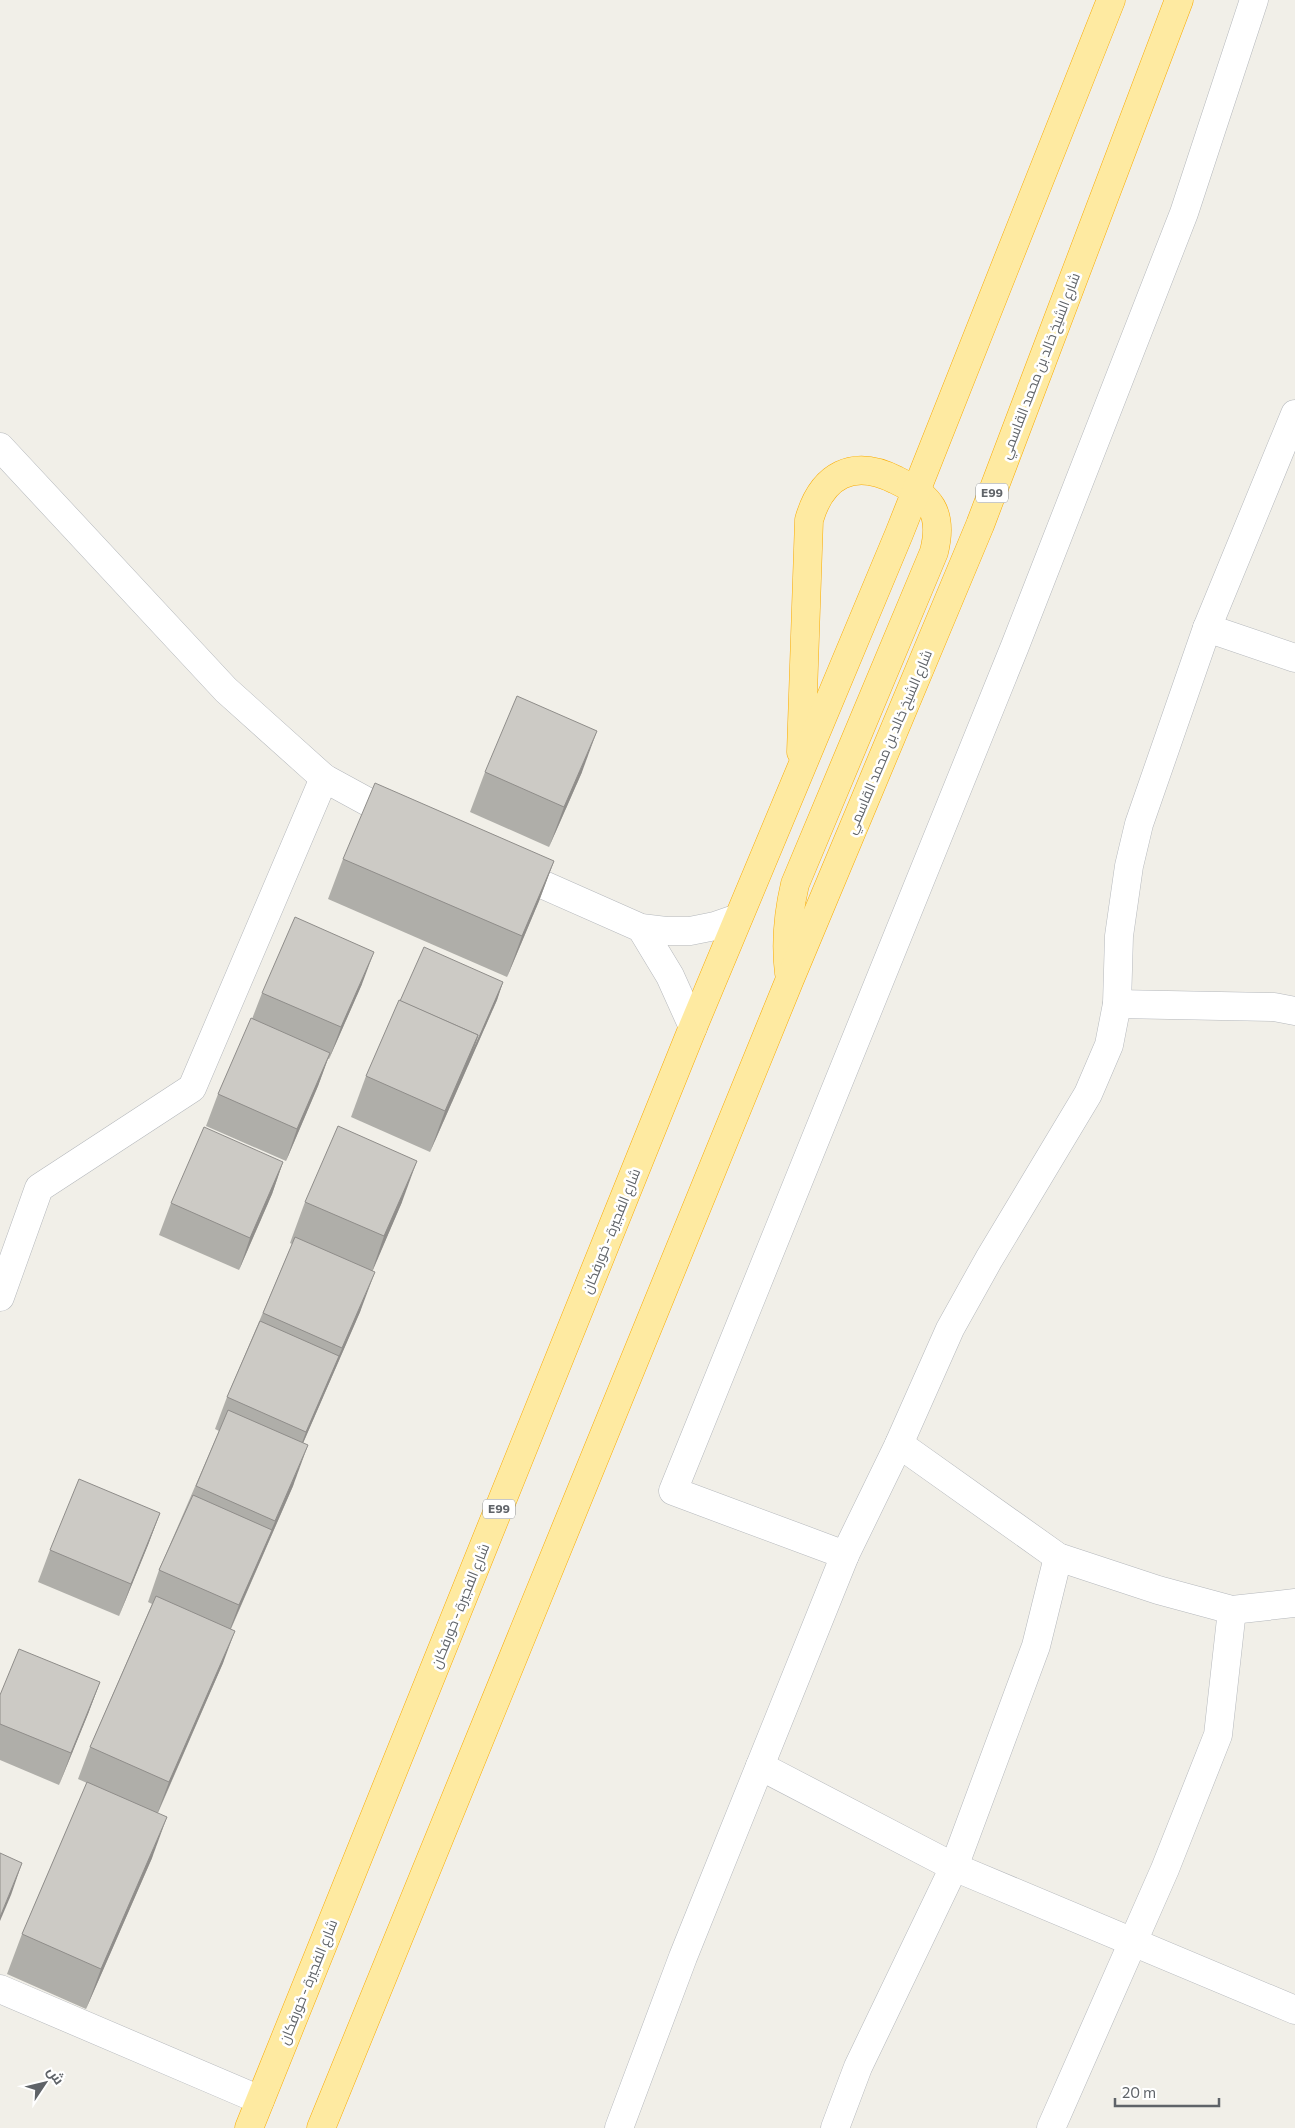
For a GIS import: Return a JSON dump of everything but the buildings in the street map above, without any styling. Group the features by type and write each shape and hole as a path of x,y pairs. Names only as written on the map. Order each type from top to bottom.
{"highway":[{"name":"E99","path":"738,918 916,490 1111,0"},
{"name":"شارع الشيخ خالد بن محمد القاسمي","path":"790,979 980,525 1179,0"},
{"path":"790,979 787,955 787,930 795,884 936,546 938,527 935,514 928,500 916,490 880,472 865,470 850,472 836,478 823,488 814,503 809,520 800,769"},
{"name":"شارع الفجيرة - خورفكان","path":"249,2128 738,918"},
{"name":"E99","path":"321,2128 790,979"}],"street":[{"path":"846,1556 673,1491 1015,646 1159,277 1184,212 1254,0"},
{"path":"619,2128 683,1957 846,1556 899,1444 950,1329 989,1259 1088,1094 1110,1045 1117,1004 1119,936 1128,866 1139,824 1207,628 1295,414"},
{"path":"0,447 226,690 324,778 424,832"},
{"path":"1207,628 1295,658"},
{"path":"0,1297 39,1188 192,1088 324,778"},
{"path":"487,860 641,928 690,932 738,918"},
{"path":"641,928 670,976 693,1027"},
{"path":"1117,1004 1274,1007 1295,1011"},
{"path":"899,1444 1058,1557 1158,1590 1232,1610 1295,1603"},
{"path":"835,2128 858,2067 954,1867 1036,1646 1058,1557"},
{"path":"1051,2128 1165,1869 1218,1735 1232,1610"},
{"path":"760,1766 954,1867 1295,2010"},
{"path":"0,1989 260,2100"}]}
